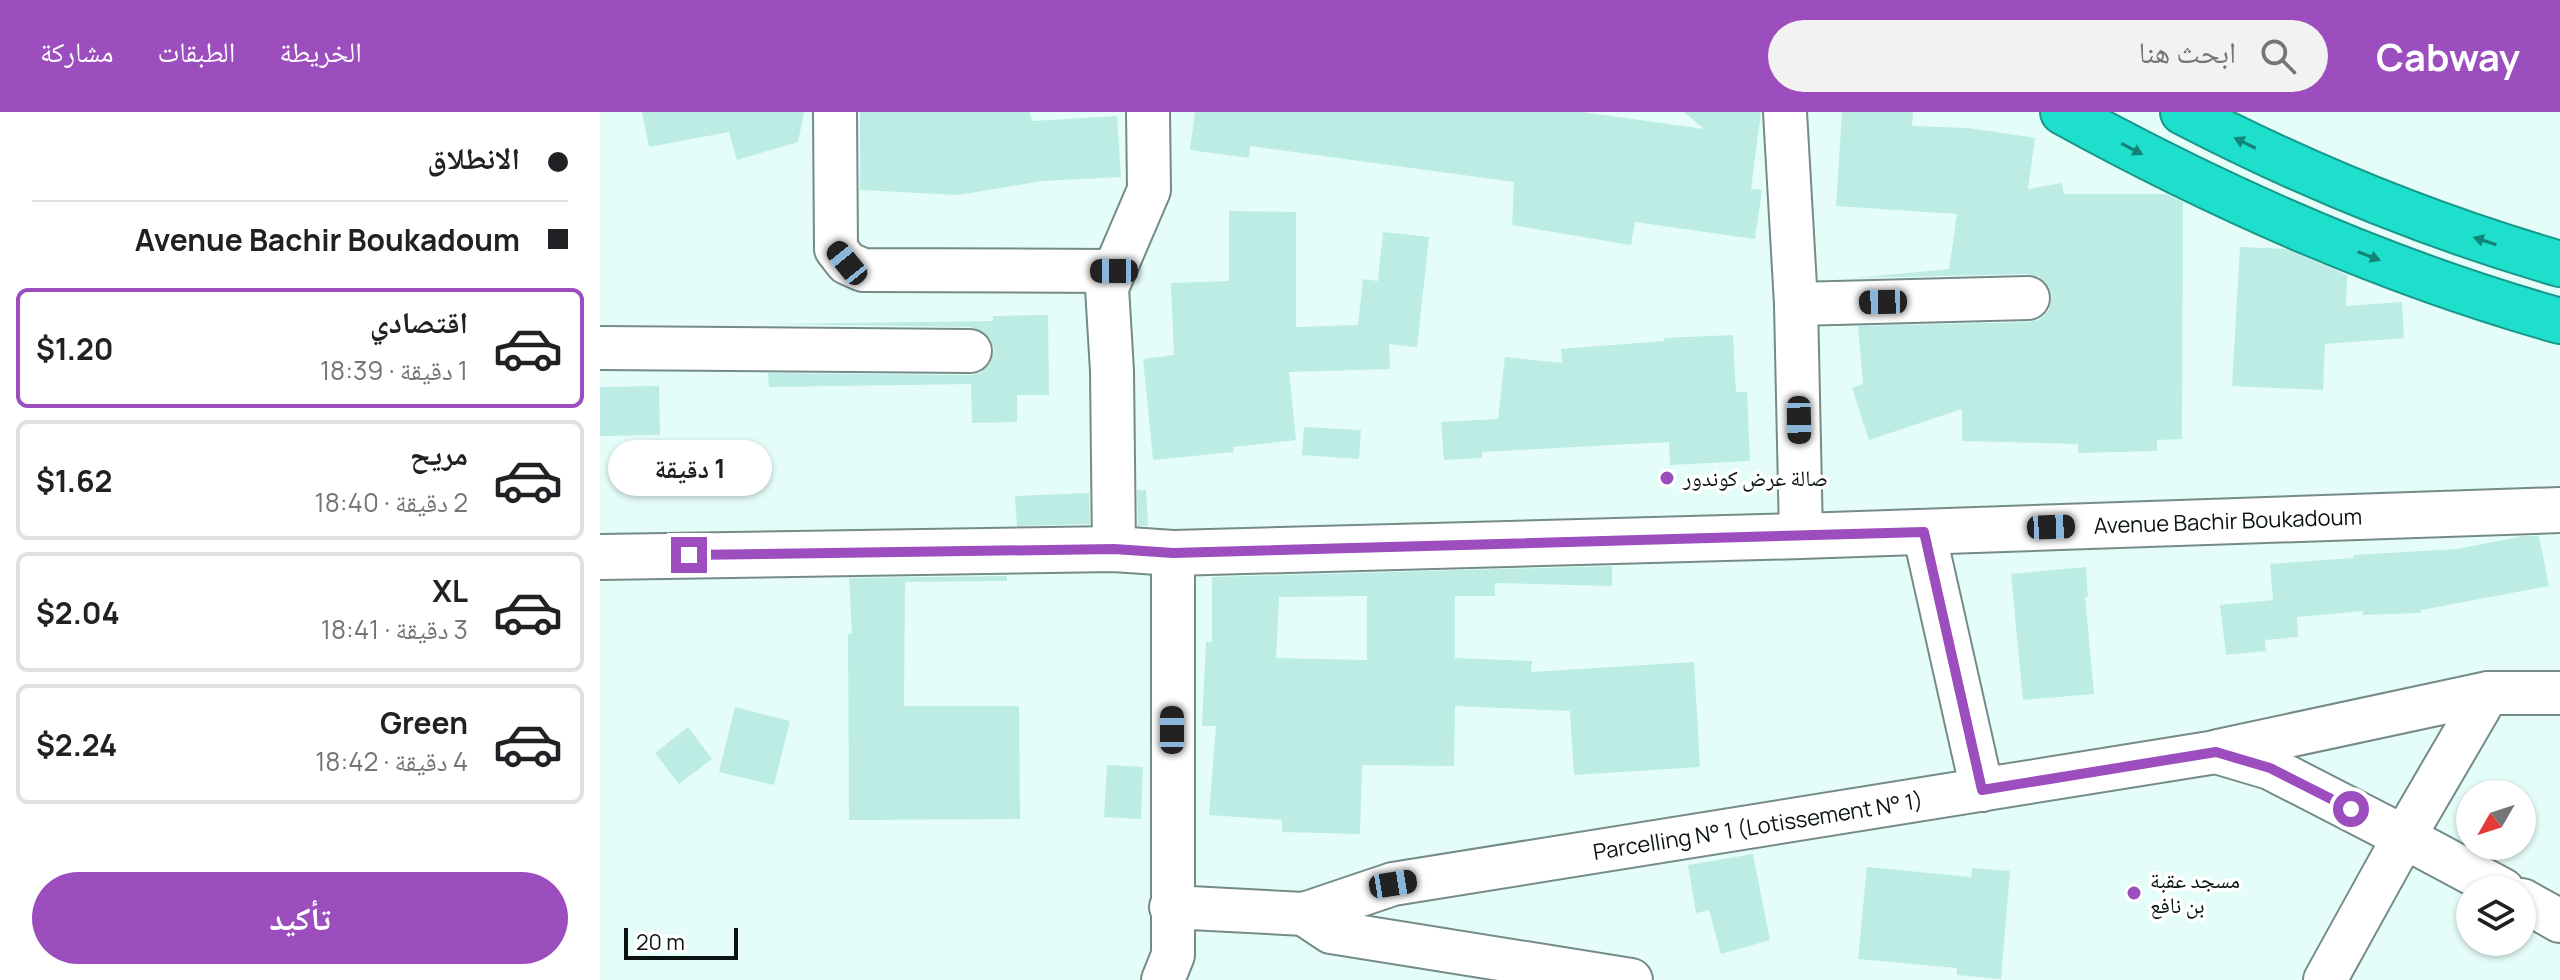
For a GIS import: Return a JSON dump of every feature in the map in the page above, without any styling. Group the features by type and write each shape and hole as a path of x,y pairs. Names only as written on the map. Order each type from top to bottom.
{"highway":[{"path":"2063,112 2158,163 2285,223 2415,274 2560,321"},
{"path":"2183,112 2289,164 2389,207 2560,264"}],"street":[{"path":"835,112 836,249 847,263 863,270 1114,271"},
{"path":"1114,549 1112,371 1107,288 1149,190 1148,112"},
{"path":"1785,112 1796,304 1801,536"},
{"path":"1796,304 2028,298"},
{"path":"600,348 970,351"},
{"name":"Avenue Bachir Boukadoum","path":"600,557 1114,549 1173,553 1801,536 2560,510"},
{"path":"1924,532 1982,790"},
{"path":"1163,980 1173,955 1173,553"},
{"path":"2325,980 2488,693"},
{"name":"Parcelling N° 1 (Lotissement N° 1)","path":"1171,907 1304,914 1393,884 2216,752 2488,693 2560,693"},
{"name":"Parcelling N° 1 (Lotissement N° 1)","path":"2216,752 2270,768 2477,876"},
{"path":"2536,908 2560,921"},
{"name":"Parcelling N° 1 (Lotissement N° 1)","path":"1304,914 1331,932 1631,980"}],"building":[{"path":"642,112 804,112 798,142 737,160 729,132 649,147"},
{"path":"860,112 1030,112 1032,121 1117,116 1121,177 1042,181 959,195 860,190"},
{"path":"1195,112 1582,112 1704,129 1684,112 1761,112 1751,189 1762,190 1755,239 1635,222 1631,245 1512,225 1514,182 1250,146 1249,158 1190,150"},
{"path":"1842,112 1913,112 1912,126 1968,128 2035,138 2028,189 2062,183 2064,194 2166,194 2183,202 2182,439 2157,440 2157,451 2078,453 2078,444 1962,441 1962,409 1869,440 1852,388 1863,384 1858,326 2029,322 2040,319 2049,310 2052,297 2048,285 2040,277 2027,274 1854,278 1949,269 1957,214 1836,206"},
{"path":"1229,211 1296,212 1296,327 1358,325 1363,279 1378,281 1383,232 1429,237 1417,347 1389,344 1390,369 1289,372 1296,440 1233,447 1234,452 1153,460 1143,359 1174,355 1171,283 1229,281"},
{"path":"2240,247 2286,249 2347,275 2346,306 2402,302 2404,338 2325,344 2323,390 2232,386"},
{"path":"1048,315 1049,395 1017,395 1017,422 972,423 971,384 769,387 768,373 971,375 981,372 990,364 994,350 991,340 983,331 970,327 768,324 993,321 993,316"},
{"path":"1733,335 1736,392 1747,392 1750,461 1670,465 1669,442 1482,452 1482,458 1444,460 1441,422 1498,419 1505,357 1562,363 1561,349 1664,341 1664,338"},
{"path":"659,386 660,435 600,436 600,387"},
{"path":"1304,427 1361,430 1359,459 1302,455"},
{"path":"1137,490 1146,490 1148,526 1138,526"},
{"path":"1089,493 1090,524 1017,526 1015,496"},
{"path":"2539,536 2549,586 2421,610 2421,613 2363,615 2363,611 2297,617 2298,637 2265,640 2266,651 2226,655 2220,605 2273,600 2270,564 2457,549"},
{"path":"1612,566 1612,586 1495,583 1495,596 1455,596 1455,658 1532,661 1531,672 1694,662 1700,767 1574,775 1570,711 1455,706 1454,766 1362,765 1360,834 1282,832 1282,820 1209,815 1216,726 1202,726 1206,642 1212,642 1212,577","holes":["1367,596 1367,660 1276,658 1279,597"]},
{"path":"2086,567 2088,597 2085,597 2094,694 2023,700 2011,574"},
{"path":"1007,576 1007,581 905,582 904,706 1019,706 1020,819 849,820 848,634 852,634 849,578"},
{"path":"735,707 790,721 774,785 719,772"},
{"path":"688,727 712,759 679,784 655,753"},
{"path":"1107,765 1143,767 1141,819 1104,817"},
{"path":"1753,854 1770,940 1721,954 1709,910 1696,913 1688,865"},
{"path":"1867,867 1971,877 1972,868 2010,871 2001,979 1957,975 1957,968 1858,959"}],"place":[{"name":"صالة عرض كوندور","path":"1667,478"},
{"name":"مسجد عقبة بن نافع","path":"2134,893"}],"route":[{"path":"689,555 1114,549 1173,553 1924,532 1982,790 2216,752 2270,768 2351,809"}]}
